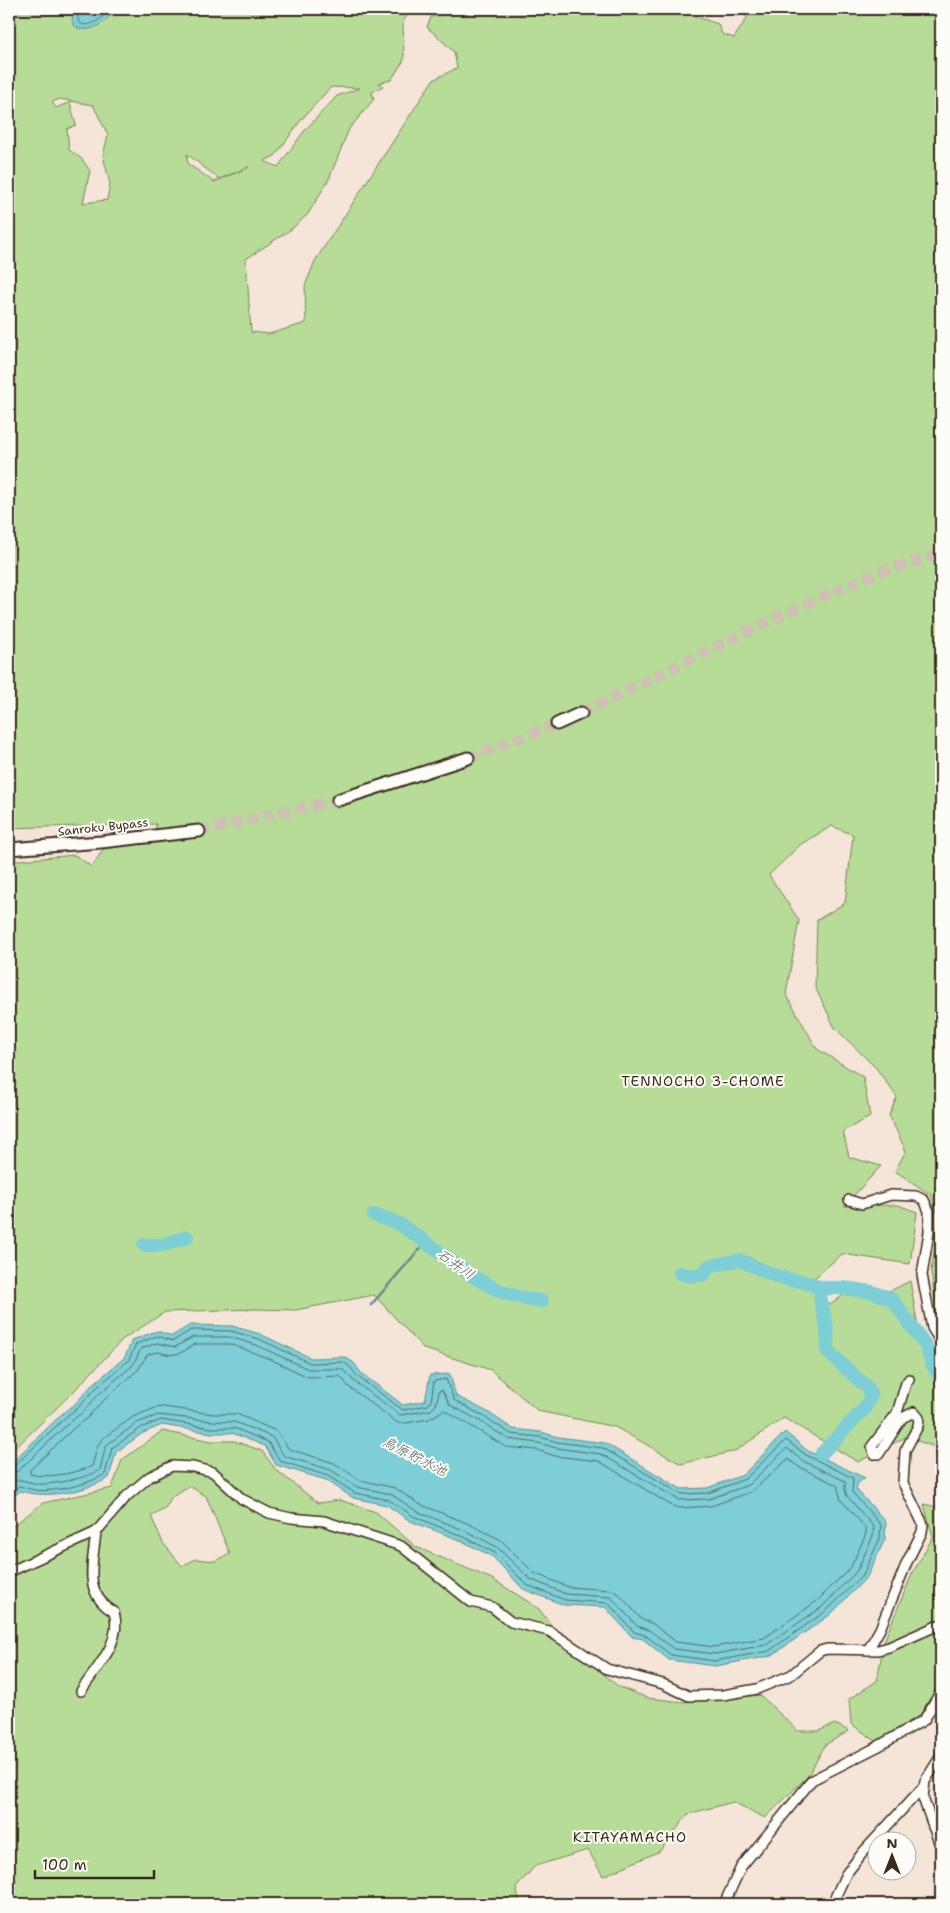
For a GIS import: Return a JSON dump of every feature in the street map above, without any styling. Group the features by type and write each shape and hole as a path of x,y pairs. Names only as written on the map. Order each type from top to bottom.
{"street":[{"path":"557,724 581,713"},
{"path":"338,800 468,758"},
{"name":"Sanroku Bypass","path":"9,849 101,842 199,831"},
{"path":"849,1200 862,1204 891,1194 916,1196 924,1200 929,1211 929,1218 922,1275 932,1328 941,1342"},
{"path":"868,1650 880,1629 907,1562 922,1532 923,1524 903,1483 905,1451 918,1426 919,1418 914,1412 902,1418 879,1454 874,1454 872,1446 897,1413 909,1379"},
{"path":"9,1572 96,1532 127,1496 149,1477 172,1466 193,1467 213,1472 242,1499 269,1513 292,1518 324,1521 400,1546 471,1602 492,1607 511,1622 549,1631 607,1669 642,1680 663,1684 689,1696 723,1695 757,1689 791,1675 820,1650 868,1650 889,1647 941,1624"},
{"path":"81,1691 112,1646 117,1621 114,1612 105,1607 92,1587 96,1532"},
{"path":"724,1904 741,1867 812,1780 877,1747 924,1720 941,1691"},
{"path":"941,1756 925,1781 923,1798 941,1848"},
{"path":"832,1904 846,1874 860,1856 924,1786"},
{"path":"933,1826 941,1815"}],"green space":[{"path":"9,9 411,9 403,22 404,60 391,80 379,83 383,86 372,92 374,99 349,129 329,179 308,214 293,228 246,259 251,332 269,334 306,323 305,286 315,261 433,80 457,68 454,52 427,27 431,17 470,9 685,9 685,13 718,24 722,34 734,38 747,18 738,9 941,9 941,1304 935,1302 931,1272 939,1218 931,1195 895,1171 906,1151 889,1115 897,1097 876,1068 835,1028 815,987 817,920 845,903 853,835 832,826 801,844 769,875 799,920 786,994 817,1049 863,1077 870,1117 843,1131 849,1157 881,1166 844,1206 898,1205 917,1212 910,1264 842,1254 812,1280 830,1305 858,1284 890,1291 910,1281 920,1339 941,1391 941,1449 906,1437 858,1462 784,1418 735,1451 681,1464 615,1427 538,1411 491,1370 424,1349 374,1295 296,1310 254,1309 165,1312 123,1339 73,1392 9,1454 9,861 75,855 92,867 104,848 156,842 156,824 9,828","holes":["331,87 360,88 337,96 305,130 278,167 264,161 275,156 301,120","60,99 93,105 108,135 103,156 110,184 107,200 83,203 90,171 82,159 69,150 67,129 76,125 70,102 56,108 52,102","187,154 219,179 249,167 214,182 188,164"]},
{"path":"162,1431 211,1441 234,1441 262,1451 276,1470 318,1503 340,1500 376,1512 416,1547 492,1579 538,1608 563,1640 619,1687 648,1698 683,1702 760,1695 798,1731 818,1731 835,1724 849,1731 825,1745 808,1776 765,1818 733,1802 688,1814 660,1851 603,1876 588,1850 535,1866 516,1888 520,1903 536,1902 537,1904 9,1904 9,1529 43,1503 112,1488 122,1460","holes":["189,1486 206,1496 230,1554 215,1561 196,1559 182,1566 163,1543 151,1516 166,1507 172,1496"]},
{"path":"924,1504 941,1508 941,1682 919,1716 876,1741 851,1724 849,1699 877,1681 884,1641 912,1574 933,1537"}],"water":[{"path":"75,9 113,9 102,23 94,27 79,29 74,25 72,19"},
{"path":"190,1325 232,1326 260,1334 311,1358 345,1357 354,1363 361,1373 403,1405 425,1401 430,1375 450,1374 456,1396 486,1411 513,1429 605,1443 681,1489 707,1488 743,1475 785,1432 808,1451 865,1478 858,1483 856,1489 886,1522 885,1539 867,1577 830,1615 771,1656 715,1666 669,1660 643,1639 632,1637 605,1607 564,1605 523,1589 493,1557 462,1541 410,1521 387,1505 353,1498 326,1480 276,1465 265,1446 232,1433 212,1433 162,1425 143,1433 116,1452 109,1478 99,1483 66,1493 42,1494 20,1491 9,1501 9,1465 65,1411 74,1405 91,1386 125,1357 132,1340 157,1331 172,1336"}],"waterway":[{"name":"石井川","path":"374,1215 399,1224 484,1283 502,1292 521,1298 542,1301"},
{"name":"石井川","path":"144,1245 163,1245 187,1237"},
{"path":"371,1305 425,1243"},
{"path":"680,1273 692,1276 704,1274 709,1266 740,1260 773,1275 791,1280 823,1288 843,1288 872,1292 892,1299 926,1346 932,1364 941,1378"},
{"name":"烏原貯水池","path":"822,1453 865,1408 871,1395 868,1388 828,1352 827,1328 820,1297 823,1288"}],"tunnel":[{"path":"581,713 775,618 878,572 941,554"},
{"path":"468,758 557,724"},
{"path":"199,831 338,800"}],"district":[{"name":"TENNOCHO 3-CHOME","path":"703,1081"},
{"name":"KITAYAMACHO","path":"630,1837"}]}
